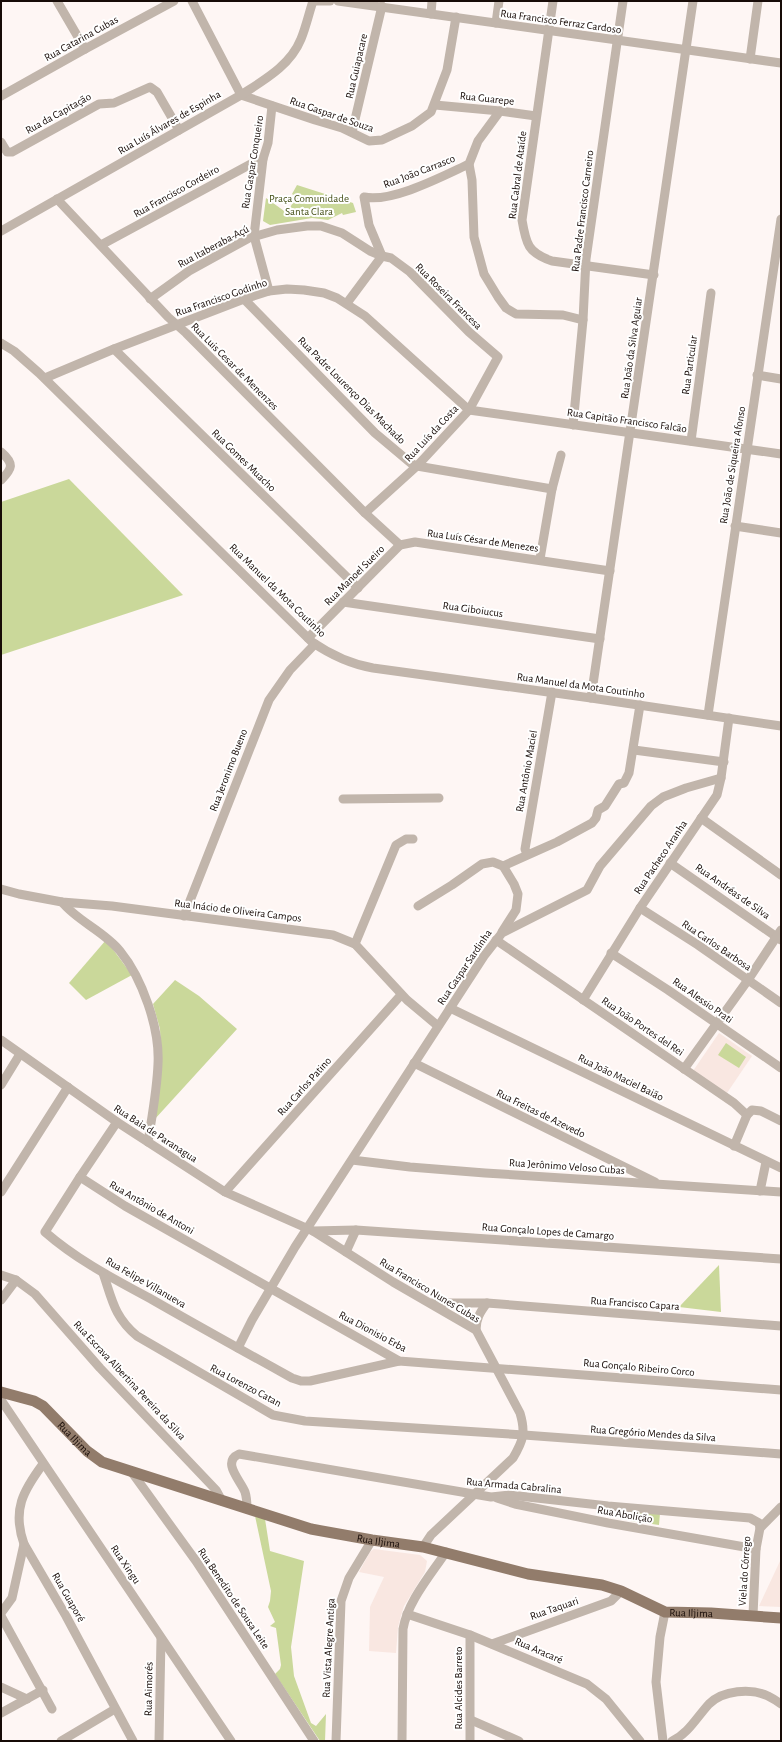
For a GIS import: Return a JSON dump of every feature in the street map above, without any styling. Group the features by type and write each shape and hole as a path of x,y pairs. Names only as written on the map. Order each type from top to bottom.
{"main road":[{"name":"Rua Iljima","path":"1,1392 39,1403 51,1413 87,1452 102,1462 311,1529 372,1540 424,1547 521,1572 602,1585 621,1591 665,1612 753,1615 781,1618"}],"street":[{"path":"57,1 84,49"},
{"name":"Rua Catarina Cubas","path":"1,96 84,49 174,1"},
{"path":"192,1 241,95"},
{"path":"313,1 330,1"},
{"name":"Rua Luís Álvares de Espinha","path":"1,231 241,95 272,75 283,66 301,40 313,1"},
{"name":"Rua Francisco Ferraz Cardoso","path":"338,1 376,4 456,18 781,63"},
{"path":"431,14 432,1"},
{"path":"496,23 498,1"},
{"name":"Rua Cabral de Ataíde","path":"553,1 522,220 528,246 545,258 586,266 654,275"},
{"name":"Rua Padre Francisco Carneiro","path":"574,425 584,320 586,266 623,1"},
{"name":"Rua João da Silva Aguiar","path":"591,698 694,1"},
{"path":"750,59 758,1"},
{"name":"Rua Guiapacare","path":"352,132 376,4"},
{"name":"Rua Gaspar de Souza","path":"241,95 352,132 369,141 382,140 412,126 431,112 447,70 456,18"},
{"name":"Rua da Capitação","path":"1,142 7,152 12,152 99,104 114,103 150,86 157,92 179,130"},
{"name":"Rua Guarepe","path":"434,105 536,116"},
{"name":"Rua Gaspar Conqueiro","path":"270,291 254,236 263,159 268,142 272,106"},
{"name":"Rua João Carrasco","path":"382,256 366,213 364,197 374,199 387,197 469,164 478,141 500,111"},
{"name":"Rua Francisco Cordeiro","path":"101,245 243,168 263,159"},
{"path":"469,164 472,180 474,237 484,274 506,308 516,314 563,315 584,320"},
{"name":"Rua Luis Cesar de Menenzes","path":"57,199 150,299 186,333 365,513"},
{"name":"Rua João de Siqueira Afonso","path":"708,715 781,219"},
{"name":"Rua Itaberaba-Açú","path":"150,299 189,271 254,236 277,230 306,226 321,226 342,233 370,251 382,256"},
{"path":"347,303 382,256"},
{"name":"Rua Roseira Francesa","path":"382,256 391,258 410,272 469,332 498,357"},
{"name":"Rua Francisco Godinho","path":"45,378 114,349 244,299 270,291 287,289 304,290 324,293 347,303 365,316 469,410"},
{"name":"Rua Particular","path":"691,441 710,293"},
{"name":"Rua Padre Lourenço Dias Machado","path":"244,299 375,433 412,464 552,490"},
{"name":"Rua Manuel da Mota Coutinho","path":"1,343 23,358 45,378 311,641 350,663 373,668 552,692 781,726"},
{"name":"Rua Gomes Muacho","path":"114,349 358,588"},
{"name":"Rua Luís da Costa","path":"365,513 417,466 469,410 498,357"},
{"path":"757,375 781,378"},
{"name":"Rua Capitão Francisco Falcão","path":"469,410 781,454"},
{"path":"1,452 10,462 11,466 10,470 1,480"},
{"path":"540,560 552,490 561,455"},
{"path":"365,513 400,546"},
{"path":"735,526 781,533"},
{"name":"Rua Luís César de Menezes","path":"400,546 415,542 610,571"},
{"name":"Rua Manoel Sueiro","path":"311,641 343,602 400,546"},
{"name":"Rua Giboiucus","path":"343,602 600,639"},
{"name":"Rua Jeronimo Bueno","path":"184,916 269,700 311,641"},
{"name":"Rua Antônio Maciel","path":"527,854 525,849 552,692"},
{"path":"503,866 527,854 557,842 592,823 596,818 598,810 605,806 619,784 624,782 628,777 634,750 640,705"},
{"name":"Rua Pacheco Aranha","path":"584,1000 611,953 640,908 717,795 722,778 729,718"},
{"path":"634,750 724,762"},
{"name":"Rua Gaspar Sardinha","path":"271,1289 310,1230 352,1160 438,1026 484,956 502,933 587,890 600,866 643,814 663,797 686,788 722,778"},
{"path":"343,799 438,798"},
{"path":"701,818 781,875"},
{"path":"355,944 396,846 406,839 413,839"},
{"path":"418,906 482,864 493,862 503,866 514,884 518,897 516,910 502,933"},
{"name":"Rua Andréas de Silva","path":"670,863 779,935"},
{"name":"Rua Inácio de Oliveira Campos","path":"1,889 62,902 112,906 333,935 355,944 401,995 438,1026"},
{"path":"62,902 72,912 98,930 120,950 135,971 146,999 154,1026 158,1063 148,1142"},
{"name":"Rua Carlos Barbosa","path":"640,908 698,945 781,1003"},
{"path":"684,1068 779,935"},
{"name":"Rua João Portes del Rei","path":"496,940 684,1068 741,1108 747,1115"},
{"name":"Rua Alessio Prati","path":"611,953 668,990 781,1068"},
{"name":"Rua Carlos Patino","path":"225,1192 401,995"},
{"name":"Rua João Maciel Baião","path":"450,1008 781,1168"},
{"name":"Rua Baia de Paranagua","path":"1,1040 117,1122 225,1192 310,1230"},
{"path":"1,1085 20,1054"},
{"name":"Rua Freitas de Azevedo","path":"414,1063 658,1184"},
{"path":"1,1192 68,1087"},
{"path":"734,1146 747,1115 752,1110 758,1110 781,1121"},
{"path":"80,1177 117,1122"},
{"name":"Rua Jerônimo Veloso Cubas","path":"352,1160 440,1170 781,1192"},
{"path":"760,1191 766,1162"},
{"name":"Rua Felipe Villanueva","path":"80,1177 46,1232 72,1253 103,1272 292,1378 301,1381 310,1381 399,1361"},
{"name":"Rua Antônio de Antoni","path":"80,1177 125,1206 271,1289"},
{"name":"Rua Gonçalo Lopes de Camargo","path":"310,1230 356,1230 781,1259"},
{"name":"Rua Francisco Nunes Cubas","path":"310,1230 393,1282 476,1330 520,1413 524,1435"},
{"path":"346,1252 356,1230"},
{"name":"Rua Lorenzo Catan","path":"103,1272 116,1313 126,1327 151,1344 273,1415 305,1421 524,1435"},
{"name":"Rua Escrava Albertina Pereira da Silva","path":"1,1275 16,1280 35,1294 100,1368 216,1490 222,1501"},
{"path":"1,1300 16,1280"},
{"path":"238,1348 252,1320 271,1289"},
{"name":"Rua Dionisio Erba","path":"271,1289 399,1361 496,1368"},
{"name":"Rua Francisco Capara","path":"431,1303 487,1303 781,1326"},
{"path":"476,1330 476,1321 487,1303"},
{"name":"Rua Gonçalo Ribeiro Corco","path":"496,1368 781,1390"},
{"name":"Rua Xingu","path":"1,1400 231,1741"},
{"path":"424,1547 431,1535 513,1458 524,1435"},
{"name":"Rua Gregório Mendes da Silva","path":"524,1435 781,1454"},
{"name":"Rua Armada Cabralina","path":"247,1509 245,1492 231,1466 231,1461 234,1456 238,1454 475,1494 491,1496 510,1495 616,1507 750,1518 758,1523 760,1528"},
{"name":"Rua Guaporé","path":"43,1464 27,1486 20,1503 18,1516 20,1532 24,1544 66,1616 133,1741"},
{"name":"Rua Benedito de Sousa Leite","path":"131,1471 196,1561 314,1741"},
{"name":"Rua Abolição","path":"491,1496 515,1504 608,1523 756,1549"},
{"path":"760,1528 781,1507"},
{"name":"Viela do Córrego","path":"753,1615 756,1549 760,1528"},
{"name":"Rua Vista Alegre Antiga","path":"336,1741 341,1601 349,1578 372,1540"},
{"path":"1,1612 12,1598 24,1544"},
{"path":"402,1741 403,1629 407,1614 446,1552"},
{"name":"Rua Taquari","path":"492,1644 611,1601 621,1591"},
{"path":"663,1741 656,1682 660,1637 665,1612"},
{"name":"Rua Aracaré","path":"407,1614 470,1635 587,1684 606,1698 640,1741"},
{"path":"1,1616 52,1709"},
{"name":"Rua Alcides Barreto","path":"470,1635 470,1741"},
{"name":"Rua Aimorés","path":"159,1741 161,1638"},
{"path":"1,1687 27,1699"},
{"path":"1,1713 42,1690"},
{"path":"672,1741 682,1736 711,1703 725,1695 751,1692 766,1696 781,1704"},
{"path":"65,1740 115,1708"},
{"path":"471,1720 519,1741"}],"shaded area":[{"path":"719,1033 752,1056 727,1093 693,1071"},
{"path":"374,1549 420,1555 427,1561 425,1572 404,1606 398,1627 396,1653 369,1651 370,1607 384,1577 359,1572 370,1552"},
{"path":"781,1559 781,1607 759,1606"}],"green space":[{"name":"Praça Comunidade Santa Clara","path":"297,185 353,203 356,212 343,215 342,213 328,220 312,218 270,225 263,221 266,198 287,213 296,197 292,194"},
{"path":"69,479 183,595 1,655 1,502"},
{"path":"106,940 132,975 86,1000 69,983"},
{"path":"175,980 199,996 237,1029 154,1120 161,1053 160,1029 153,1004"},
{"path":"726,1043 746,1057 739,1068 718,1055"},
{"path":"719,1265 721,1312 679,1307"},
{"path":"632,1510 660,1513 659,1525 631,1521"},
{"path":"255,1516 265,1519 270,1551 304,1561 291,1647 294,1676 311,1723 316,1726 326,1714 325,1741 320,1741 275,1674 280,1669 281,1665 276,1628 270,1626 275,1622 268,1607 271,1591"}]}
